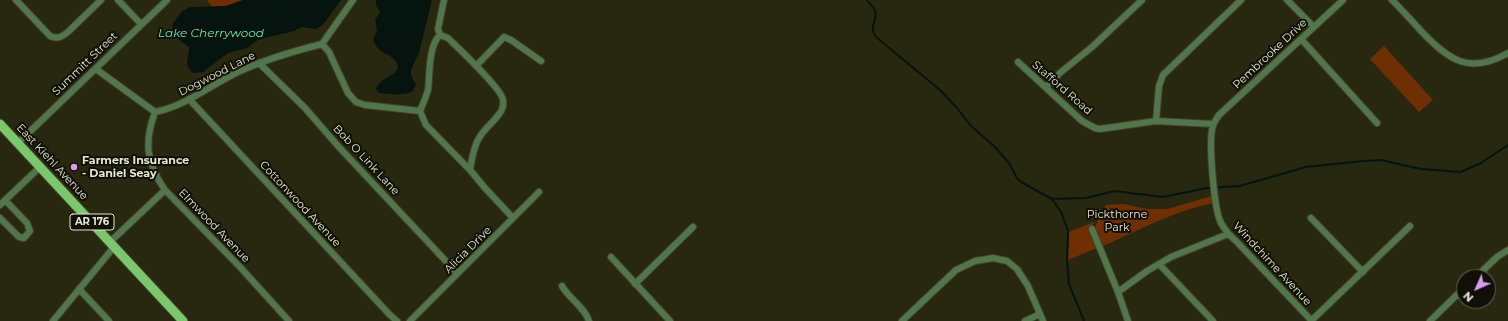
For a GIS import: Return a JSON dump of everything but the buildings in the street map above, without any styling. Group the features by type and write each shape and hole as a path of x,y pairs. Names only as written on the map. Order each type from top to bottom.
{"main road":[{"name":"East Kiehl Avenue","path":"0,124 183,321"}],"street":[{"path":"16,0 53,37 60,37 69,31 101,0"},
{"path":"118,0 141,24"},
{"name":"Summitt Street","path":"18,143 167,0"},
{"path":"353,0 322,44 332,57 348,93 356,102 420,111"},
{"path":"440,35 438,29 444,0"},
{"path":"1046,87 1066,68 1092,47 1142,0"},
{"path":"1156,121 1158,86 1163,75 1241,0"},
{"path":"1287,0 1314,27"},
{"name":"Pembrooke Drive","path":"1213,124 1219,115 1342,0"},
{"path":"1392,0 1436,47 1450,57 1464,62 1483,63 1508,53"},
{"path":"440,35 448,38 476,66 500,92 504,100 499,114 484,131 475,146 470,170"},
{"path":"440,35 436,40 432,54 428,91 420,111 426,125 470,170 513,218"},
{"path":"476,66 504,37 541,61"},
{"path":"1300,39 1377,123"},
{"name":"Dogwood Lane","path":"155,112 172,107 189,99 240,71 259,63 294,51 322,44"},
{"name":"Stafford Road","path":"1018,62 1082,121 1095,128 1100,129 1156,121 1213,124"},
{"name":"Bob O Link Lane","path":"259,63 305,108 338,146 457,273"},
{"path":"96,69 155,112"},
{"name":"Cottonwood Avenue","path":"189,99 397,321"},
{"name":"Elmwood Avenue","path":"155,112 149,130 148,150 156,177 165,190 224,250 289,321"},
{"name":"Windchime Avenue","path":"1213,124 1211,146 1217,212 1220,222 1228,234 1311,321"},
{"path":"0,205 40,167"},
{"path":"53,321 79,290 112,244 165,190"},
{"name":"Alicia Drive","path":"410,321 539,192"},
{"path":"0,218 19,237 24,238 30,231 27,223 5,200"},
{"path":"1311,218 1363,272"},
{"path":"1311,321 1410,226"},
{"path":"635,284 693,227"},
{"path":"1092,229 1118,292 1128,321"},
{"path":"1118,292 1171,257 1228,234"},
{"path":"1484,269 1497,257 1508,250"},
{"path":"611,257 670,321"},
{"path":"902,321 956,270 975,261 998,259 1007,261 1017,269 1028,286 1044,321"},
{"path":"1159,264 1213,321"},
{"path":"562,286 566,293 583,310 589,321"},
{"path":"79,290 109,321"},
{"path":"1430,321 1456,296"},
{"path":"1025,321 1040,314"}],"green space":[{"path":"207,0 243,0 226,6 212,7"},
{"path":"1384,46 1433,100 1419,112 1370,59"},
{"name":"Pickthorne Park","path":"1212,196 1213,203 1199,206 1171,216 1143,227 1103,246 1095,228 1106,205 1124,204 1147,209 1167,209"},
{"path":"1094,222 1091,230 1099,247 1068,260 1069,232"}],"water":[{"name":"Lake Cherrywood","path":"243,0 341,0 320,27 315,29 302,27 294,31 258,40 247,48 228,53 203,72 193,73 187,64 189,47 175,37 172,25 182,11 191,7 226,6"},
{"path":"376,0 432,0 419,53 411,70 411,75 416,85 412,92 404,94 379,93 376,89 381,82 397,70 398,67 397,63 392,57 378,49 373,40 377,30 375,20 380,12 376,5"}],"waterway":[{"path":"867,0 873,7 876,15 873,27 876,37 940,90 971,126 995,147 1009,163 1017,178 1021,182 1052,199 1086,198 1114,191 1163,197 1207,188 1240,186 1306,167 1363,161 1381,160 1421,169 1461,172 1481,163 1508,145"},
{"path":"1052,199 1061,212 1068,231 1067,262 1069,284 1084,321"}],"place":[{"name":"Farmers Insurance - Daniel Seay","path":"74,167"}]}
